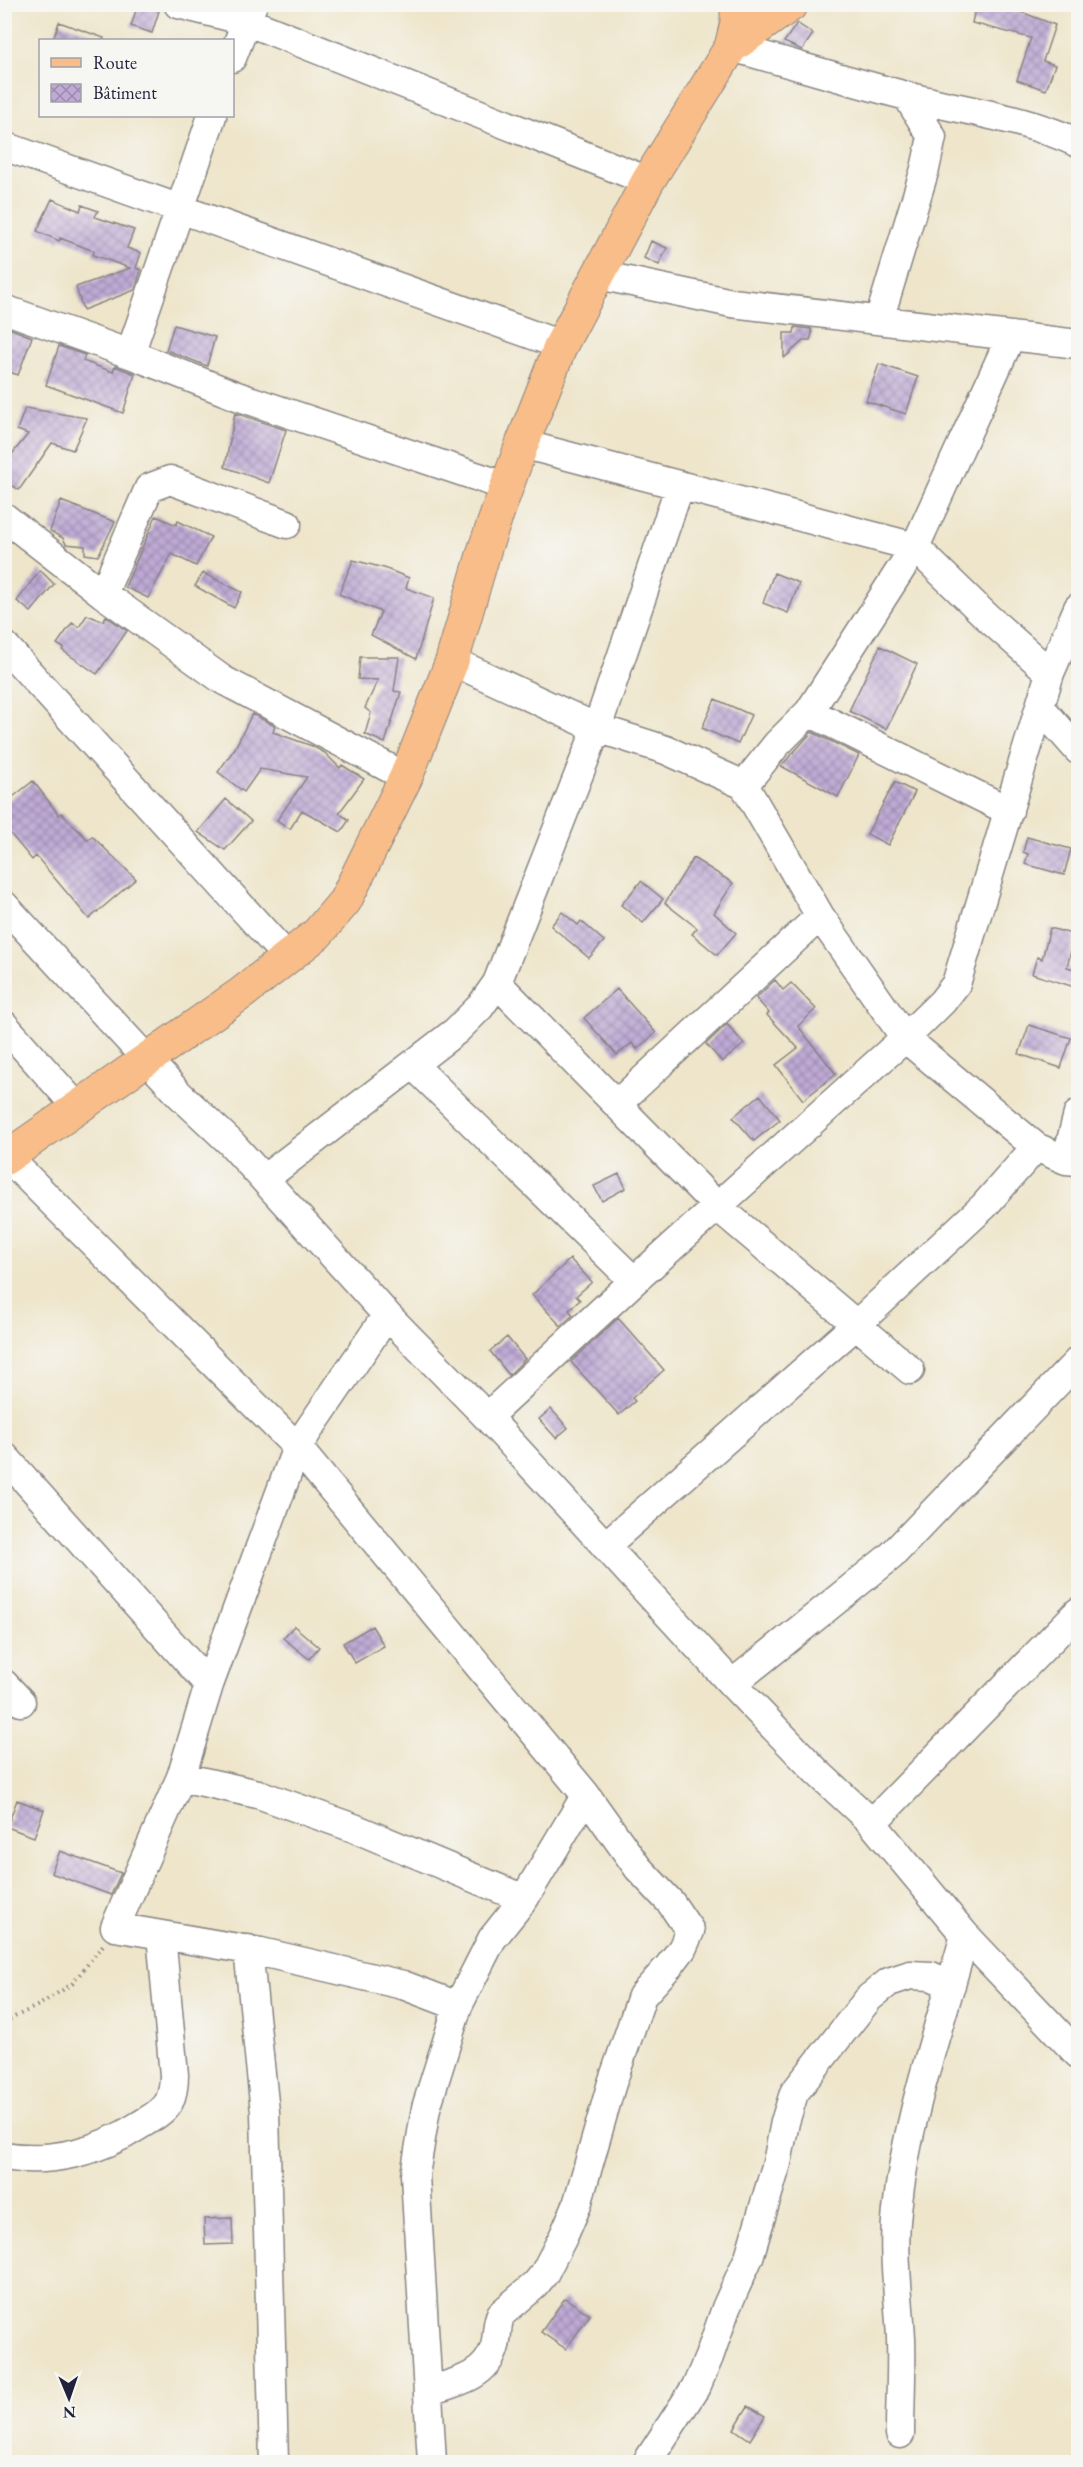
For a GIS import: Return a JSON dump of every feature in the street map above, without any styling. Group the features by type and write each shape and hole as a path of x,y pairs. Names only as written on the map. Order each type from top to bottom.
{"main road":[{"path":"731,47 737,4"},
{"path":"6,1158 242,993 317,934 345,901 406,777 452,661 485,548 522,444 561,345 648,181 731,47 792,4"}],"street":[{"path":"178,4 250,13 648,181"},
{"path":"234,53 250,13"},
{"path":"731,47 907,96 1006,119 1059,134 1078,143"},
{"path":"879,320 925,169 932,137 907,96"},
{"path":"130,354 178,208 212,117"},
{"path":"4,146 561,345"},
{"path":"599,275 732,303 1078,344"},
{"path":"4,309 130,354 237,396 508,487"},
{"path":"744,785 777,744 809,712 915,547 1011,336"},
{"path":"522,444 915,547 986,616 1050,673"},
{"path":"103,594 149,488 170,480 287,524"},
{"path":"264,1179 456,1031 480,1007 497,983 597,728 680,484"},
{"path":"4,517 103,594 223,680 406,777"},
{"path":"487,1417 634,1281 905,1038 942,1002 956,984 1050,673 1078,608"},
{"path":"4,645 287,957"},
{"path":"452,661 597,728 666,750 744,785 820,916 905,1038 1036,1147 1072,1161 1078,1114"},
{"path":"1040,708 1078,750"},
{"path":"809,712 1009,810"},
{"path":"4,905 146,1058 264,1179 387,1315 487,1417 732,1684 817,1772 872,1823 965,1935 1078,2054"},
{"path":"617,1104 820,916"},
{"path":"497,983 718,1208 910,1370"},
{"path":"4,1025 77,1107"},
{"path":"413,1065 634,1281"},
{"path":"605,1546 857,1324 984,1206 1036,1147"},
{"path":"6,1158 297,1447 586,1795 638,1868 671,1903 690,1931 682,1949 642,1996 615,2075 576,2205 544,2274 535,2285 501,2314 493,2355 487,2365 465,2380 428,2391"},
{"path":"387,1315 297,1447 209,1685 181,1777 115,1927 248,1949 403,1985 458,2006"},
{"path":"732,1684 891,1556 1078,1361"},
{"path":"4,1456 209,1685"},
{"path":"872,1823 1078,1612"},
{"path":"181,1777 258,1794 354,1828 524,1899"},
{"path":"432,2463 415,2175 426,2108 458,2006 492,1939 524,1899 586,1795"},
{"path":"4,2156 26,2159 61,2157 90,2149 119,2139 151,2118 167,2104 173,2092 174,2075 160,1935"},
{"path":"900,2434 901,2340 895,2249 897,2212 909,2135 928,2058 965,1935"},
{"path":"248,1949 265,2112 274,2463"},
{"path":"647,2463 697,2385 710,2357 726,2308 749,2257 777,2163 785,2122 794,2093 869,1998 889,1982 910,1975 931,1976 951,1985"}],"path":[{"path":"4,2022 39,2005 72,1984 115,1927"}],"building":[{"path":"138,4 159,11 152,33 131,26"},
{"path":"976,4 989,4 1016,10 1055,25 1043,61 1055,65 1046,90 1017,80 1031,38 972,23"},
{"path":"59,22 104,38 104,39 53,39"},
{"path":"797,23 813,34 802,50 784,42"},
{"path":"52,199 80,211 82,205 98,211 95,217 134,230 127,248 141,253 136,268 141,270 135,290 83,310 76,287 130,268 93,255 94,251 60,238 59,241 37,231"},
{"path":"651,241 667,248 659,265 644,258"},
{"path":"174,325 215,337 207,366 166,350"},
{"path":"6,327 32,337 18,375 4,370"},
{"path":"795,327 811,329 810,340 804,340 784,358 784,333 794,333"},
{"path":"59,346 85,355 83,361 113,372 115,366 135,374 123,413 46,385"},
{"path":"879,364 918,377 906,414 866,401"},
{"path":"25,408 87,418 73,450 52,443 19,490 4,480 4,464 28,434 17,430"},
{"path":"235,413 286,430 269,483 225,467"},
{"path":"61,501 115,522 98,556 85,554 85,546 66,544 63,538 50,531"},
{"path":"156,516 176,525 178,521 211,537 196,566 172,554 148,598 125,587"},
{"path":"353,560 384,568 409,578 406,588 434,598 416,659 371,635 381,612 339,594"},
{"path":"40,570 54,584 31,612 17,601"},
{"path":"203,573 242,592 234,608 195,586"},
{"path":"774,573 799,583 788,613 763,603"},
{"path":"87,615 103,621 106,616 127,631 97,674 57,644 72,623 79,627"},
{"path":"880,646 917,664 886,729 849,711"},
{"path":"360,657 399,657 394,691 401,692 385,743 365,734 371,713 365,708 378,680 358,679"},
{"path":"715,699 751,715 738,744 702,728"},
{"path":"252,714 275,726 273,732 312,746 325,753 340,768 342,765 364,779 339,813 349,820 341,832 302,810 290,829 277,820 307,777 260,769 244,792 218,772 235,748"},
{"path":"812,732 859,755 838,797 781,766"},
{"path":"33,781 59,815 61,813 88,840 92,836 136,879 89,919 36,856 32,860 4,826 4,804"},
{"path":"895,782 915,792 888,845 867,834"},
{"path":"226,799 251,821 225,850 198,832"},
{"path":"1027,837 1071,849 1064,875 1025,864 1028,854 1023,852"},
{"path":"693,858 733,883 714,913 736,933 717,955 692,934 697,928 665,903"},
{"path":"641,881 663,899 643,923 621,905"},
{"path":"562,912 578,925 581,921 604,941 589,958 551,926"},
{"path":"1050,928 1075,935 1067,967 1078,970 1078,988 1032,974 1037,957 1042,959"},
{"path":"775,980 783,990 791,983 816,1009 798,1026 836,1074 803,1100 776,1065 798,1048 767,1015 769,1013 756,998"},
{"path":"617,989 656,1033 637,1049 632,1043 617,1055 584,1018"},
{"path":"727,1024 744,1044 722,1062 706,1044"},
{"path":"1029,1025 1071,1038 1061,1068 1019,1054"},
{"path":"760,1095 780,1120 754,1141 733,1117"},
{"path":"619,1174 626,1188 602,1201 594,1186"},
{"path":"570,1259 592,1282 576,1296 580,1300 569,1310 573,1315 561,1326 532,1295"},
{"path":"618,1318 664,1370 632,1398 635,1401 619,1415 571,1362"},
{"path":"507,1337 525,1359 509,1375 490,1351"},
{"path":"551,1409 568,1428 556,1438 539,1419"},
{"path":"294,1626 319,1647 309,1659 283,1638"},
{"path":"372,1626 384,1646 355,1663 343,1643"},
{"path":"17,1800 44,1810 34,1837 7,1827"},
{"path":"60,1851 121,1873 111,1895 51,1873"},
{"path":"232,2218 233,2244 205,2245 204,2219"},
{"path":"565,2298 590,2315 566,2349 541,2332"},
{"path":"748,2406 765,2416 750,2440 734,2429"}]}
